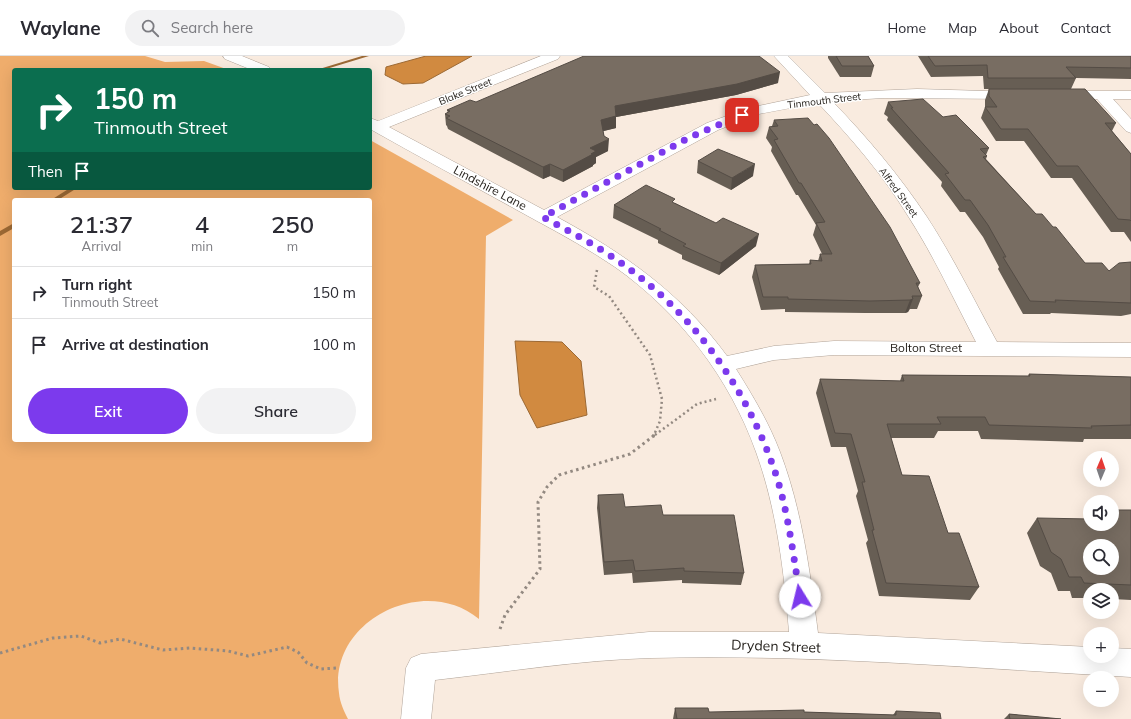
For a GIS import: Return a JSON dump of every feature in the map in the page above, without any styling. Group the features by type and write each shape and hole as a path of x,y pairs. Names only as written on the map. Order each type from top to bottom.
{"street":[{"path":"229,56 259,68"},
{"name":"Blake Street","path":"373,125 553,56"},
{"name":"Alfred Street","path":"781,56 822,99 890,176 906,198 945,263 990,349"},
{"name":"Tinmouth Street","path":"543,217 690,137 716,125 755,111 822,99 886,94 1027,95"},
{"path":"1043,95 1131,95"},
{"path":"1101,95 1131,128"},
{"name":"Lindshire Lane","path":"373,125 599,248 643,279 684,318 722,365 756,422 778,483 789,528 805,646"},
{"name":"Bolton Street","path":"722,365 774,352 834,348 1131,350"},
{"name":"Dryden Street","path":"416,719 421,668 571,652 649,646 723,644 805,646 1131,663"}],"path":[{"path":"597,267 594,287 609,296 650,355 662,400 660,421 652,437"},
{"path":"500,629 505,615 540,569 538,502 546,487 559,475 578,468 611,461 630,454 697,404 717,399"},
{"path":"0,653 53,638 81,636 100,643 120,639 163,650 190,648 228,651 248,656 287,647 298,652 307,663 321,668 337,668"}],"shaded area":[{"path":"0,56 145,56 165,62 204,61 223,68 12,68 12,190 372,190 372,141 513,220 486,236 479,619 457,606 432,601 408,603 384,612 364,626 348,645 340,667 339,693 342,707 348,719 0,719"},
{"path":"426,56 472,56 423,83 403,84 385,75 386,67"},
{"path":"515,341 562,342 581,361 587,415 537,428 520,395"}],"building":[{"path":"584,56 759,56 780,72 737,84 615,106 616,116 601,120 604,136 609,139 590,148 596,151 591,154 593,154 563,170 550,164 543,167 446,118 450,116 445,114 450,111 447,110 470,100 476,102"},
{"path":"836,56 868,56 874,66 842,66"},
{"path":"928,56 1131,56 1131,68 1066,67 1076,78 988,78 987,65 935,66"},
{"path":"989,89 1085,89 1116,123 1105,123 1131,154 1131,221 1118,219 1078,166 1057,166 1028,129 1001,129 985,107 997,107 989,96"},
{"path":"923,99 943,117 956,115 989,148 980,149 987,156 983,157 1036,214 1042,214 1053,227 1056,227 1085,263 1102,263 1109,271 1119,263 1131,262 1131,303 1055,300 1056,302 1030,301 1003,257 1006,257 988,225 970,200 965,200 945,174 949,173 891,108 893,108 888,102"},
{"path":"808,118 814,125 817,124 829,138 890,227 920,283 916,283 922,296 912,296 913,299 910,300 870,301 763,297 755,265 811,264 810,260 822,261 820,254 832,254 816,223 825,222 801,183 799,183 774,140 778,139 769,127 778,126 774,120"},
{"path":"718,149 755,164 732,178 698,161"},
{"path":"646,185 675,199 672,202 716,223 723,218 759,234 721,263 683,246 686,244 659,230 661,229 614,205"},
{"path":"1029,374 1131,377 1131,425 1091,426 1092,428 989,425 985,417 937,417 941,424 887,424 902,475 929,476 948,533 959,533 979,587 886,583 872,530 874,530 862,482 865,482 851,434 835,433 820,379 904,381 902,375 1030,376"},
{"path":"623,494 625,507 661,505 663,515 734,515 744,573 684,571 684,568 635,571 633,560 604,562 598,495"},
{"path":"1119,510 1131,510 1131,585 1119,584 1119,583 1084,583 1081,577 1069,577 1061,559 1051,552 1037,518 1083,519 1083,531 1119,531"},
{"path":"675,708 708,708 709,712 804,710 804,712 896,715 896,711 940,713 941,719 677,719"},
{"path":"1009,714 1061,719 1010,719"}],"waterway":[{"path":"325,68 367,56"},
{"path":"57,198 71,190"},
{"path":"0,234 12,226"}],"route":[{"path":"742,115 690,137 543,217 599,248 624,264 643,279 684,318 722,365 741,394 756,422 768,452 778,483 789,528 800,597"}]}
